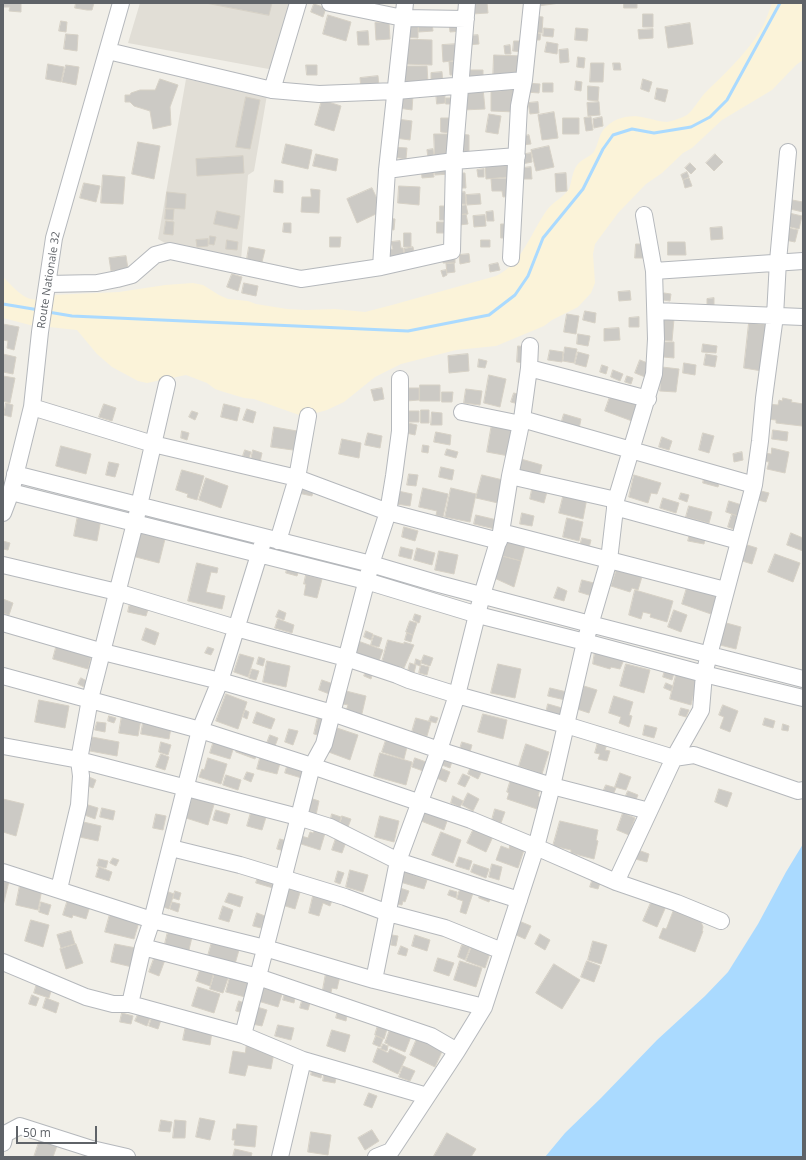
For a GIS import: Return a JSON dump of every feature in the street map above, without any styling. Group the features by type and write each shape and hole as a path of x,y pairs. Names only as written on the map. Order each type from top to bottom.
{"street":[{"name":"Route Nationale 32","path":"3,513 16,474 32,407 40,332 54,238 121,3"},
{"path":"272,90 298,3"},
{"path":"47,291 117,280 132,275 155,255 170,251 301,279 381,267 452,251 454,161 467,11 404,10 330,3"},
{"path":"511,258 519,106 524,80 532,3"},
{"path":"381,267 387,170 404,10"},
{"path":"108,51 272,90 320,94 396,91 524,80"},
{"path":"616,882 674,758 701,710 704,674 708,655 754,485 775,316 778,261 788,152"},
{"path":"387,170 454,161 517,156"},
{"path":"376,1157 391,1151 484,1007 536,847 552,786 585,642 609,560 616,503 648,399 654,374 656,311 654,271 644,215"},
{"path":"654,271 778,261 803,261"},
{"path":"656,311 803,317"},
{"path":"374,980 398,861 439,750 457,695 482,596 500,536 510,476 522,421 529,368 530,346"},
{"path":"529,368 648,399"},
{"path":"243,1035 312,766 324,744 366,581 388,512 400,431 400,379"},
{"path":"59,889 79,805 81,776 78,760 90,699 135,523 167,384"},
{"path":"32,407 153,444 297,478 388,512 609,560 725,590"},
{"path":"462,412 522,421 632,450 754,485"},
{"path":"130,1004 143,947 152,920 171,848 200,730 220,681 260,554 271,539 297,478 308,416"},
{"path":"11,492 366,581 478,614 704,674 796,696 798,678 482,596 371,564 16,474"},
{"path":"510,476 616,503 739,541"},
{"path":"3,565 117,592 236,628 346,658 457,695 566,725 674,758 694,755 798,791 803,790"},
{"path":"3,623 103,652 220,681 332,713 439,750 552,786 649,811"},
{"path":"3,676 200,730 471,820 616,882 677,903 721,921"},
{"path":"3,746 78,760 298,817 330,827 398,861 519,900"},
{"path":"171,848 240,865 345,897 388,913 445,928 502,951"},
{"path":"3,872 152,920 265,948 374,980 484,1007"},
{"path":"143,947 258,977 431,1036 457,1051"},
{"path":"3,962 86,997 113,1004 130,1004 243,1035 304,1060 427,1096"},
{"path":"280,1157 304,1060"},
{"path":"3,1143 5,1134 20,1126 92,1149 127,1157"}],"shaded area":[{"path":"140,3 293,3 274,70 128,43"},
{"path":"186,79 267,95 254,171 248,175 241,260 165,243 158,239"}],"sand":[{"path":"772,3 803,3 803,60 796,65 772,90 722,120 692,148 683,153 662,173 646,184 618,213 595,244 593,254 595,283 591,293 578,307 552,320 544,326 496,346 456,350 401,364 375,377 344,402 327,410 309,415 299,415 254,399 244,398 215,389 207,383 186,375 147,383 138,381 112,367 97,354 77,330 30,325 3,318 3,277 24,296 36,300 44,299 52,295 119,292 165,285 193,283 203,285 228,299 248,301 256,304 287,309 335,309 365,312 496,276 513,264 547,210 569,189 576,167 581,161 593,153 600,135 608,125 618,119 635,116 667,122 687,115 704,94 747,50 763,26"}],"water":[{"path":"803,844 803,1157 545,1157 565,1133 657,1040 705,996 728,972 758,924"}],"building":[{"path":"3,3 21,3 21,12 9,11 10,7 3,7"},
{"path":"76,3 94,3 92,10 87,10 75,8"},
{"path":"206,3 272,3 269,15"},
{"path":"472,3 487,3 488,13 472,14"},
{"path":"538,3 560,3 538,6"},
{"path":"624,3 637,3 637,8 624,8"},
{"path":"314,4 326,8 323,17 311,12"},
{"path":"643,14 653,14 653,27 643,27"},
{"path":"328,15 351,22 346,41 323,34"},
{"path":"534,16 543,17 542,33 533,32"},
{"path":"61,21 67,22 66,32 59,31"},
{"path":"389,22 390,39 376,40 375,23"},
{"path":"406,22 418,22 418,38 406,37"},
{"path":"419,22 432,22 433,31 419,32"},
{"path":"461,22 462,31 450,32 449,23"},
{"path":"690,23 693,44 668,48 665,27"},
{"path":"544,28 554,29 553,37 543,36"},
{"path":"576,28 588,29 587,41 575,40"},
{"path":"653,29 653,38 639,39 638,30"},
{"path":"368,31 369,45 358,45 357,32"},
{"path":"534,33 541,34 540,40 534,40"},
{"path":"66,34 78,35 77,51 64,49"},
{"path":"478,35 479,44 468,45 467,36"},
{"path":"404,39 432,40 432,65 404,64"},
{"path":"514,41 524,41 523,52 513,51"},
{"path":"547,42 558,44 557,54 545,52"},
{"path":"458,44 459,60 443,62 442,45"},
{"path":"510,45 511,54 505,54 504,46"},
{"path":"568,49 569,62 560,63 559,50"},
{"path":"494,55 523,56 522,78 493,81"},
{"path":"578,57 585,58 584,68 577,67"},
{"path":"458,61 458,75 450,75 449,62"},
{"path":"591,63 604,63 603,82 590,82"},
{"path":"613,63 620,63 621,70 614,70"},
{"path":"48,64 64,67 61,82 46,79"},
{"path":"66,65 79,67 76,85 62,82"},
{"path":"306,65 317,65 317,75 307,75"},
{"path":"405,66 427,66 428,83 405,84"},
{"path":"469,70 483,70 483,80 469,80"},
{"path":"442,72 443,84 431,84 431,73"},
{"path":"378,76 379,86 361,89 360,78"},
{"path":"160,79 178,85 170,107 171,125 153,129 150,111 134,106 130,102 125,102 125,95 130,95 131,93 140,90 155,90"},
{"path":"643,79 652,82 649,92 641,89"},
{"path":"576,81 582,82 581,91 575,90"},
{"path":"527,83 540,84 539,93 526,92"},
{"path":"543,83 553,83 553,92 543,92"},
{"path":"588,86 599,87 598,101 588,100"},
{"path":"483,88 485,109 463,110 462,89"},
{"path":"657,88 668,90 665,102 655,99"},
{"path":"516,90 515,112 491,111 491,91"},
{"path":"436,92 445,92 445,103 437,104"},
{"path":"400,93 413,95 412,110 398,108"},
{"path":"246,97 260,100 250,149 236,147"},
{"path":"446,98 453,98 453,104 446,104"},
{"path":"322,100 341,106 334,131 315,125"},
{"path":"538,102 539,113 530,114 528,103"},
{"path":"599,102 600,115 588,116 587,103"},
{"path":"554,112 558,138 542,140 538,115"},
{"path":"489,114 501,116 498,134 486,132"},
{"path":"591,117 593,130 586,131 584,118"},
{"path":"602,117 603,126 594,128 593,119"},
{"path":"441,118 451,118 450,133 441,132"},
{"path":"563,118 579,118 579,134 563,134"},
{"path":"397,119 412,121 410,140 395,138"},
{"path":"434,134 448,134 449,156 435,156"},
{"path":"459,134 469,135 469,156 459,155"},
{"path":"529,135 531,144 522,145 521,137"},
{"path":"138,142 160,146 154,179 132,174"},
{"path":"286,144 312,150 308,169 282,163"},
{"path":"549,146 554,167 536,171 531,150"},
{"path":"393,147 407,148 406,159 393,157"},
{"path":"433,149 434,157 428,158 427,150"},
{"path":"531,153 532,162 522,164 520,155"},
{"path":"316,154 338,159 336,171 313,166"},
{"path":"715,154 723,162 714,171 706,163"},
{"path":"243,156 244,173 197,176 196,159"},
{"path":"507,160 508,177 486,179 485,162"},
{"path":"690,163 696,169 691,174 685,168"},
{"path":"449,165 450,174 435,175 434,166"},
{"path":"433,167 434,177 422,178 421,168"},
{"path":"531,167 532,179 523,179 523,168"},
{"path":"484,169 484,177 478,177 477,170"},
{"path":"687,172 689,177 683,180 681,175"},
{"path":"456,173 465,173 466,188 457,188"},
{"path":"566,173 567,191 556,192 555,174"},
{"path":"103,175 125,177 123,204 101,203"},
{"path":"512,178 512,196 503,197 502,191 492,191 491,179"},
{"path":"689,178 692,186 685,188 683,180"},
{"path":"275,180 283,181 283,193 274,192"},
{"path":"84,183 100,186 96,202 80,198"},
{"path":"399,186 420,187 419,205 398,203"},
{"path":"372,188 380,205 378,213 357,223 347,199"},
{"path":"311,189 320,190 319,213 301,212 302,197 311,197"},
{"path":"167,192 186,194 185,209 166,208"},
{"path":"465,192 466,204 456,204 455,193"},
{"path":"480,194 481,204 467,205 466,195"},
{"path":"792,200 803,202 803,212 790,209"},
{"path":"466,205 468,214 459,215 458,206"},
{"path":"440,206 448,206 448,220 440,220"},
{"path":"166,209 174,209 173,220 165,219"},
{"path":"217,211 240,216 237,229 214,224"},
{"path":"493,211 494,221 487,221 486,212"},
{"path":"789,213 802,216 799,229 786,226"},
{"path":"466,214 468,224 459,225 457,216"},
{"path":"485,215 486,226 474,227 473,216"},
{"path":"387,218 395,219 394,230 386,229"},
{"path":"166,221 174,222 173,235 164,234"},
{"path":"437,222 448,222 448,233 437,233"},
{"path":"284,223 291,223 291,233 283,232"},
{"path":"501,224 512,224 512,238 501,238"},
{"path":"722,227 723,239 711,240 710,228"},
{"path":"788,228 798,230 795,242 785,240"},
{"path":"404,233 411,233 411,247 404,247"},
{"path":"210,236 216,237 214,245 209,244"},
{"path":"330,237 341,237 340,247 330,247"},
{"path":"208,239 208,246 197,247 196,240"},
{"path":"227,240 238,242 237,250 226,249"},
{"path":"481,240 490,240 490,247 481,247"},
{"path":"400,241 401,248 403,248 404,259 390,261 388,250 393,249 391,242"},
{"path":"668,242 685,242 686,255 668,255"},
{"path":"636,244 646,244 645,258 635,258"},
{"path":"249,247 265,250 262,262 247,259"},
{"path":"413,247 415,256 406,258 404,249"},
{"path":"469,254 470,262 460,264 459,255"},
{"path":"126,256 128,269 111,271 109,258"},
{"path":"455,256 455,263 443,263 443,257"},
{"path":"454,263 455,272 447,273 446,264"},
{"path":"498,263 500,270 490,272 489,265"},
{"path":"446,270 447,275 443,277 441,271"},
{"path":"232,274 242,277 238,291 227,287"},
{"path":"244,283 258,286 256,296 242,293"},
{"path":"630,291 631,300 619,301 618,292"},
{"path":"664,293 671,294 670,301 663,300"},
{"path":"714,298 714,306 707,307 707,299"},
{"path":"585,311 596,313 595,323 583,320"},
{"path":"567,314 579,316 576,334 564,332"},
{"path":"639,317 639,327 629,327 629,318"},
{"path":"663,318 674,319 672,341 662,340"},
{"path":"749,323 767,325 762,371 744,368"},
{"path":"3,324 19,327 14,350 7,348 8,341 3,340"},
{"path":"619,328 620,340 604,341 604,329"},
{"path":"578,334 590,336 588,346 577,344"},
{"path":"663,342 674,342 674,358 663,357"},
{"path":"703,344 717,346 716,353 702,352"},
{"path":"518,346 528,347 526,363 517,362"},
{"path":"565,347 577,349 574,363 563,361"},
{"path":"550,350 563,352 562,362 548,360"},
{"path":"578,352 589,355 586,367 575,364"},
{"path":"3,354 16,357 13,374 3,372"},
{"path":"468,354 469,371 449,373 448,356"},
{"path":"706,354 717,356 715,367 704,365"},
{"path":"479,359 487,361 485,368 478,367"},
{"path":"640,360 650,364 645,377 635,373"},
{"path":"684,363 696,365 695,375 683,373"},
{"path":"602,365 608,367 606,374 600,372"},
{"path":"662,367 679,369 676,392 660,391"},
{"path":"613,370 623,374 620,381 611,377"},
{"path":"489,375 506,379 500,407 484,403"},
{"path":"3,376 15,378 10,403 3,401"},
{"path":"627,376 633,378 631,384 625,382"},
{"path":"420,385 440,385 440,401 420,401"},
{"path":"382,388 384,399 374,401 371,390"},
{"path":"407,388 419,388 419,400 407,401"},
{"path":"613,388 640,398 632,421 605,411"},
{"path":"466,389 482,391 480,405 464,403"},
{"path":"442,392 453,392 452,402 442,402"},
{"path":"514,393 521,395 518,404 511,402"},
{"path":"783,398 792,400 791,402 803,404 802,426 776,423 776,420 766,419 768,404 778,405 779,400 782,401"},
{"path":"6,403 13,405 11,417 4,415"},
{"path":"104,404 116,408 112,421 99,417"},
{"path":"224,404 240,408 237,421 221,417"},
{"path":"247,409 256,412 253,423 243,420"},
{"path":"421,410 429,410 429,423 421,423"},
{"path":"192,411 198,413 195,420 189,417"},
{"path":"406,411 419,411 419,422 406,422"},
{"path":"432,412 442,413 442,425 431,425"},
{"path":"494,412 519,417 509,456 487,452"},
{"path":"564,414 581,419 579,429 561,424"},
{"path":"408,423 417,425 415,435 406,433"},
{"path":"274,427 303,432 300,451 271,447"},
{"path":"773,430 788,432 787,441 772,439"},
{"path":"182,431 189,433 187,440 181,438"},
{"path":"436,432 451,435 450,445 434,442"},
{"path":"368,433 382,436 380,448 365,445"},
{"path":"703,433 714,436 709,453 699,450"},
{"path":"662,437 672,441 669,450 659,447"},
{"path":"342,439 361,443 359,458 339,454"},
{"path":"423,445 429,446 428,453 422,452"},
{"path":"61,446 91,454 86,474 56,466"},
{"path":"772,448 789,452 785,473 767,469 769,462 763,461 765,453 771,454"},
{"path":"447,449 458,452 456,458 445,455"},
{"path":"245,450 251,452 249,458 243,456"},
{"path":"253,450 262,453 260,462 251,459"},
{"path":"742,452 743,460 734,462 733,454"},
{"path":"521,459 542,465 539,476 518,470"},
{"path":"109,462 119,464 115,477 106,475"},
{"path":"441,467 454,470 452,480 439,477"},
{"path":"182,470 204,476 197,500 187,497 188,494 176,490"},
{"path":"705,473 721,478 718,487 703,483"},
{"path":"409,474 418,475 416,486 407,485"},
{"path":"482,475 503,480 498,503 476,498"},
{"path":"634,475 661,483 657,494 651,493 648,503 629,497"},
{"path":"206,478 228,486 221,508 199,500"},
{"path":"300,484 314,487 312,496 298,493"},
{"path":"533,485 548,488 544,503 530,499"},
{"path":"423,488 448,494 443,517 436,515 437,511 419,507"},
{"path":"451,488 476,494 470,522 445,517"},
{"path":"757,490 769,493 766,502 754,499"},
{"path":"398,491 412,494 410,506 396,504"},
{"path":"564,493 587,498 583,519 559,513"},
{"path":"681,493 689,495 687,502 679,499"},
{"path":"663,498 679,503 676,513 660,508"},
{"path":"729,501 745,506 741,517 726,512"},
{"path":"689,506 712,512 709,523 686,517"},
{"path":"522,513 534,516 532,526 520,524"},
{"path":"732,514 740,517 736,530 728,527"},
{"path":"78,515 101,519 97,541 74,536"},
{"path":"476,515 497,520 495,529 474,524"},
{"path":"567,518 583,522 579,541 563,537"},
{"path":"692,526 707,529 704,544 688,541"},
{"path":"404,527 418,531 415,541 402,537"},
{"path":"138,532 165,539 159,563 132,556"},
{"path":"504,532 527,538 521,561 498,555"},
{"path":"791,533 803,538 803,551 787,545"},
{"path":"582,538 591,540 589,548 580,546"},
{"path":"3,541 10,543 8,550 3,549"},
{"path":"744,544 757,548 752,564 739,560"},
{"path":"401,547 413,550 411,559 399,556"},
{"path":"417,548 435,553 432,565 414,560"},
{"path":"439,551 458,555 454,574 435,570"},
{"path":"775,554 800,563 793,582 768,572"},
{"path":"499,555 521,561 514,587 492,577"},
{"path":"289,560 301,563 297,576 286,573"},
{"path":"619,562 644,570 638,590 632,588 630,592 611,586"},
{"path":"197,563 218,568 217,573 211,572 206,592 225,596 222,609 188,601"},
{"path":"306,575 322,579 317,598 304,595"},
{"path":"582,580 594,583 592,596 579,592"},
{"path":"688,584 717,594 711,614 682,604"},
{"path":"558,587 567,591 564,601 554,598"},
{"path":"635,590 673,601 667,622 650,617 651,614 643,612 641,619 629,615"},
{"path":"131,598 150,603 146,616 128,612"},
{"path":"3,599 13,603 9,615 3,613"},
{"path":"279,610 286,613 284,620 276,617"},
{"path":"674,610 687,615 681,632 668,627"},
{"path":"415,614 421,616 419,623 413,620"},
{"path":"278,619 294,625 292,633 275,628"},
{"path":"410,621 417,623 413,635 406,632"},
{"path":"719,621 741,627 736,649 720,645"},
{"path":"146,628 159,633 155,645 142,640"},
{"path":"366,631 373,634 371,640 364,637"},
{"path":"407,633 413,635 411,642 405,640"},
{"path":"374,635 382,638 379,647 371,645"},
{"path":"58,640 93,650 88,669 53,659"},
{"path":"388,640 414,645 404,668 382,662"},
{"path":"358,641 383,650 379,661 354,653"},
{"path":"596,644 628,650 620,669 611,667 610,669 593,664"},
{"path":"208,647 214,649 211,655 205,653"},
{"path":"240,654 254,658 248,677 234,672"},
{"path":"424,655 433,658 430,666 421,663"},
{"path":"259,657 265,659 263,666 257,664"},
{"path":"416,659 421,661 420,666 415,664"},
{"path":"668,660 677,663 672,680 663,677"},
{"path":"267,661 290,666 286,687 263,682"},
{"path":"410,663 416,665 414,673 408,671"},
{"path":"498,664 521,669 515,698 491,693"},
{"path":"626,664 650,670 644,693 620,686"},
{"path":"421,665 429,667 427,675 419,673"},
{"path":"252,669 259,671 256,680 249,678"},
{"path":"367,669 373,672 371,679 364,676"},
{"path":"676,675 697,680 691,705 670,699"},
{"path":"81,678 87,681 84,687 78,684"},
{"path":"322,680 336,685 332,695 319,690"},
{"path":"666,683 673,686 671,691 664,688"},
{"path":"584,686 597,690 589,713 577,709"},
{"path":"550,688 567,692 565,700 548,696"},
{"path":"346,691 366,696 361,718 346,711 348,705 343,704"},
{"path":"226,694 247,702 238,729 216,721"},
{"path":"614,696 633,702 629,715 632,716 629,727 619,723 621,717 609,713"},
{"path":"39,700 69,706 65,728 35,722"},
{"path":"548,704 562,708 560,717 546,713"},
{"path":"723,705 738,711 730,732 720,728 724,717 719,715"},
{"path":"681,708 689,710 686,717 679,715"},
{"path":"245,710 249,712 247,719 243,717"},
{"path":"257,712 275,719 271,729 253,723"},
{"path":"483,714 507,720 503,739 478,732"},
{"path":"122,715 141,719 138,736 119,733"},
{"path":"109,716 116,718 114,723 108,721"},
{"path":"431,716 438,718 436,723 429,721"},
{"path":"144,717 172,722 169,739 141,734"},
{"path":"318,717 329,720 325,737 314,734"},
{"path":"416,718 431,722 427,736 412,732"},
{"path":"765,718 775,721 773,728 763,725"},
{"path":"97,722 106,723 105,732 95,730"},
{"path":"783,724 789,726 788,731 782,730"},
{"path":"645,725 657,728 654,738 643,735"},
{"path":"334,727 358,735 350,760 326,751"},
{"path":"289,729 298,731 293,745 285,742"},
{"path":"216,734 236,740 230,759 210,753"},
{"path":"270,735 278,738 275,746 267,743"},
{"path":"92,737 119,742 117,756 90,751"},
{"path":"387,737 408,743 404,759 382,752"},
{"path":"161,742 171,745 168,755 159,752"},
{"path":"462,742 472,745 470,752 460,749"},
{"path":"598,742 607,744 605,750 610,751 607,761 598,759 600,754 595,753"},
{"path":"239,744 258,750 255,759 236,752"},
{"path":"526,744 549,752 542,774 519,766"},
{"path":"262,751 282,756 277,774 257,769"},
{"path":"380,753 412,762 406,785 374,776"},
{"path":"161,754 169,757 165,770 156,767"},
{"path":"442,755 453,758 450,768 439,764"},
{"path":"208,758 227,764 221,784 199,777 202,769 204,770"},
{"path":"415,758 429,763 426,772 412,767"},
{"path":"289,760 309,766 305,779 285,773"},
{"path":"472,764 483,769 478,779 468,774"},
{"path":"438,767 450,772 446,782 434,777"},
{"path":"247,772 254,774 251,782 244,779"},
{"path":"620,773 631,777 626,790 615,787"},
{"path":"463,774 470,777 465,787 458,784"},
{"path":"226,775 241,780 238,790 223,785"},
{"path":"512,776 541,786 538,796 541,798 537,809 507,799 509,793 507,792"},
{"path":"89,777 96,780 93,788 85,785"},
{"path":"606,785 616,788 613,795 603,792"},
{"path":"719,789 732,793 727,807 715,802"},
{"path":"628,791 638,795 635,802 625,798"},
{"path":"468,793 479,799 473,811 462,805"},
{"path":"193,795 215,801 208,825 186,818"},
{"path":"453,796 463,801 460,807 451,803"},
{"path":"310,798 319,801 316,815 306,813"},
{"path":"3,799 24,804 16,836 3,832"},
{"path":"85,804 98,808 95,819 82,814"},
{"path":"102,808 115,811 113,820 100,817"},
{"path":"252,809 267,814 262,830 247,826"},
{"path":"426,809 448,818 444,830 421,821"},
{"path":"495,809 505,812 501,823 492,820"},
{"path":"216,810 230,814 227,824 213,820"},
{"path":"623,813 635,818 629,835 617,830"},
{"path":"156,814 166,816 163,830 153,828"},
{"path":"332,814 341,817 339,824 330,822"},
{"path":"342,816 351,819 348,827 340,825"},
{"path":"380,816 399,821 394,842 375,837"},
{"path":"79,821 101,826 98,841 75,836"},
{"path":"560,821 598,830 596,840 598,841 594,859 571,853 571,850 553,846"},
{"path":"476,824 495,832 486,852 467,843"},
{"path":"316,826 326,830 320,850 295,842 298,835 308,838 310,832 313,833"},
{"path":"441,832 461,840 453,863 432,855"},
{"path":"336,838 346,842 342,853 332,850"},
{"path":"280,839 287,841 284,851 277,849"},
{"path":"510,844 526,844 518,868 496,860 501,846 509,849"},
{"path":"638,850 649,854 647,862 635,859"},
{"path":"459,857 472,861 469,870 456,866"},
{"path":"113,858 119,860 116,866 110,863"},
{"path":"99,859 108,861 106,868 97,866"},
{"path":"474,864 489,869 486,878 471,872"},
{"path":"492,864 502,867 499,880 489,877"},
{"path":"406,865 415,868 413,875 427,880 424,889 400,882"},
{"path":"99,867 112,872 109,881 96,877"},
{"path":"350,870 368,875 363,892 346,887"},
{"path":"338,871 344,873 340,884 335,882"},
{"path":"259,874 275,878 273,888 256,883"},
{"path":"3,875 10,877 3,906"},
{"path":"594,875 602,877 598,889 590,887"},
{"path":"285,884 301,889 295,909 279,904"},
{"path":"20,885 42,889 38,910 16,905"},
{"path":"461,886 474,890 466,914 460,912 463,901 457,899"},
{"path":"400,888 409,891 405,902 403,901 402,905 396,904"},
{"path":"450,890 457,892 456,898 448,895"},
{"path":"482,890 492,893 489,902 479,898"},
{"path":"166,891 174,894 169,909 161,906"},
{"path":"175,891 181,893 179,900 173,898"},
{"path":"314,892 333,898 330,906 323,903 319,916 309,913"},
{"path":"229,893 243,897 240,907 225,902"},
{"path":"69,896 91,903 86,919 73,915 72,918 63,915"},
{"path":"653,898 667,904 657,927 643,921"},
{"path":"41,902 51,905 48,915 39,912"},
{"path":"172,902 180,904 178,912 170,909"},
{"path":"223,906 233,910 229,922 219,919"},
{"path":"675,907 700,919 703,931 695,952 659,938 663,928 666,929"},
{"path":"257,913 265,916 261,928 253,926"},
{"path":"110,914 139,922 134,939 105,932"},
{"path":"31,920 49,925 43,947 25,941"},
{"path":"519,921 531,926 525,939 514,934"},
{"path":"71,931 75,944 61,948 57,935"},
{"path":"168,931 193,933 188,954 164,948"},
{"path":"540,934 550,940 545,950 535,944"},
{"path":"214,935 241,943 235,964 207,959"},
{"path":"392,935 398,936 396,946 391,945"},
{"path":"415,935 430,940 427,951 412,946"},
{"path":"593,941 607,945 601,964 588,960"},
{"path":"473,943 491,950 485,968 466,961"},
{"path":"76,944 83,963 66,969 60,949"},
{"path":"115,944 136,948 132,967 111,962"},
{"path":"462,945 470,947 465,960 458,957"},
{"path":"401,946 408,949 406,956 398,954"},
{"path":"155,956 165,960 159,976 149,972"},
{"path":"438,958 454,963 449,976 434,971"},
{"path":"460,961 482,968 476,987 454,980"},
{"path":"587,961 600,966 594,982 581,977"},
{"path":"554,964 580,980 562,1009 536,993"},
{"path":"201,967 214,971 210,986 196,981"},
{"path":"216,968 230,972 223,993 210,989"},
{"path":"231,973 254,980 249,998 226,992"},
{"path":"326,973 340,976 337,989 332,988 330,997 322,995"},
{"path":"38,980 53,984 49,998 34,993"},
{"path":"263,985 283,991 278,1007 258,1001"},
{"path":"198,987 220,994 214,1013 192,1006"},
{"path":"286,990 296,993 294,1003 283,1000"},
{"path":"32,995 39,998 36,1006 29,1004"},
{"path":"303,997 311,999 308,1010 300,1008"},
{"path":"46,998 59,1003 56,1013 43,1008"},
{"path":"239,1001 247,1004 244,1013 236,1011"},
{"path":"257,1007 267,1010 262,1026 252,1024"},
{"path":"339,1007 348,1009 346,1021 336,1018"},
{"path":"141,1008 152,1013 147,1026 135,1021"},
{"path":"122,1013 133,1016 131,1024 120,1022"},
{"path":"153,1014 162,1017 158,1029 149,1026"},
{"path":"187,1020 213,1025 210,1045 183,1040"},
{"path":"278,1025 294,1028 291,1040 275,1036"},
{"path":"378,1025 387,1029 384,1039 375,1035"},
{"path":"391,1027 412,1034 405,1052 385,1043"},
{"path":"332,1030 350,1035 345,1052 327,1046"},
{"path":"376,1036 383,1039 380,1047 373,1044"},
{"path":"418,1036 444,1047 435,1067 410,1055"},
{"path":"247,1042 275,1047 271,1069 248,1065 245,1076 229,1073 233,1051 245,1053"},
{"path":"383,1044 388,1046 387,1051 381,1049"},
{"path":"378,1048 388,1053 390,1049 406,1057 398,1074 373,1062"},
{"path":"313,1065 323,1067 321,1078 311,1075"},
{"path":"403,1066 415,1071 410,1081 399,1077"},
{"path":"325,1069 337,1072 335,1083 323,1081"},
{"path":"369,1093 377,1096 372,1108 364,1105"},
{"path":"200,1118 215,1121 210,1140 196,1137"},
{"path":"161,1120 172,1122 170,1132 159,1131"},
{"path":"175,1120 186,1121 185,1138 173,1138"},
{"path":"237,1124 257,1126 255,1147 234,1145 235,1140 232,1140 233,1129 236,1129"},
{"path":"43,1130 58,1143 53,1157 34,1157"},
{"path":"372,1130 379,1141 365,1150 358,1138"},
{"path":"311,1132 331,1135 328,1155 308,1152"},
{"path":"447,1133 476,1149 471,1157 434,1156"},
{"path":"235,1149 252,1153 251,1157 233,1157"}],"waterway":[{"path":"48,312 72,316 408,331 489,315 515,295 528,276 543,238 583,189 603,149 613,135 632,129 654,133 691,127 710,117 727,100 780,3"},
{"path":"3,304 39,310"}]}
